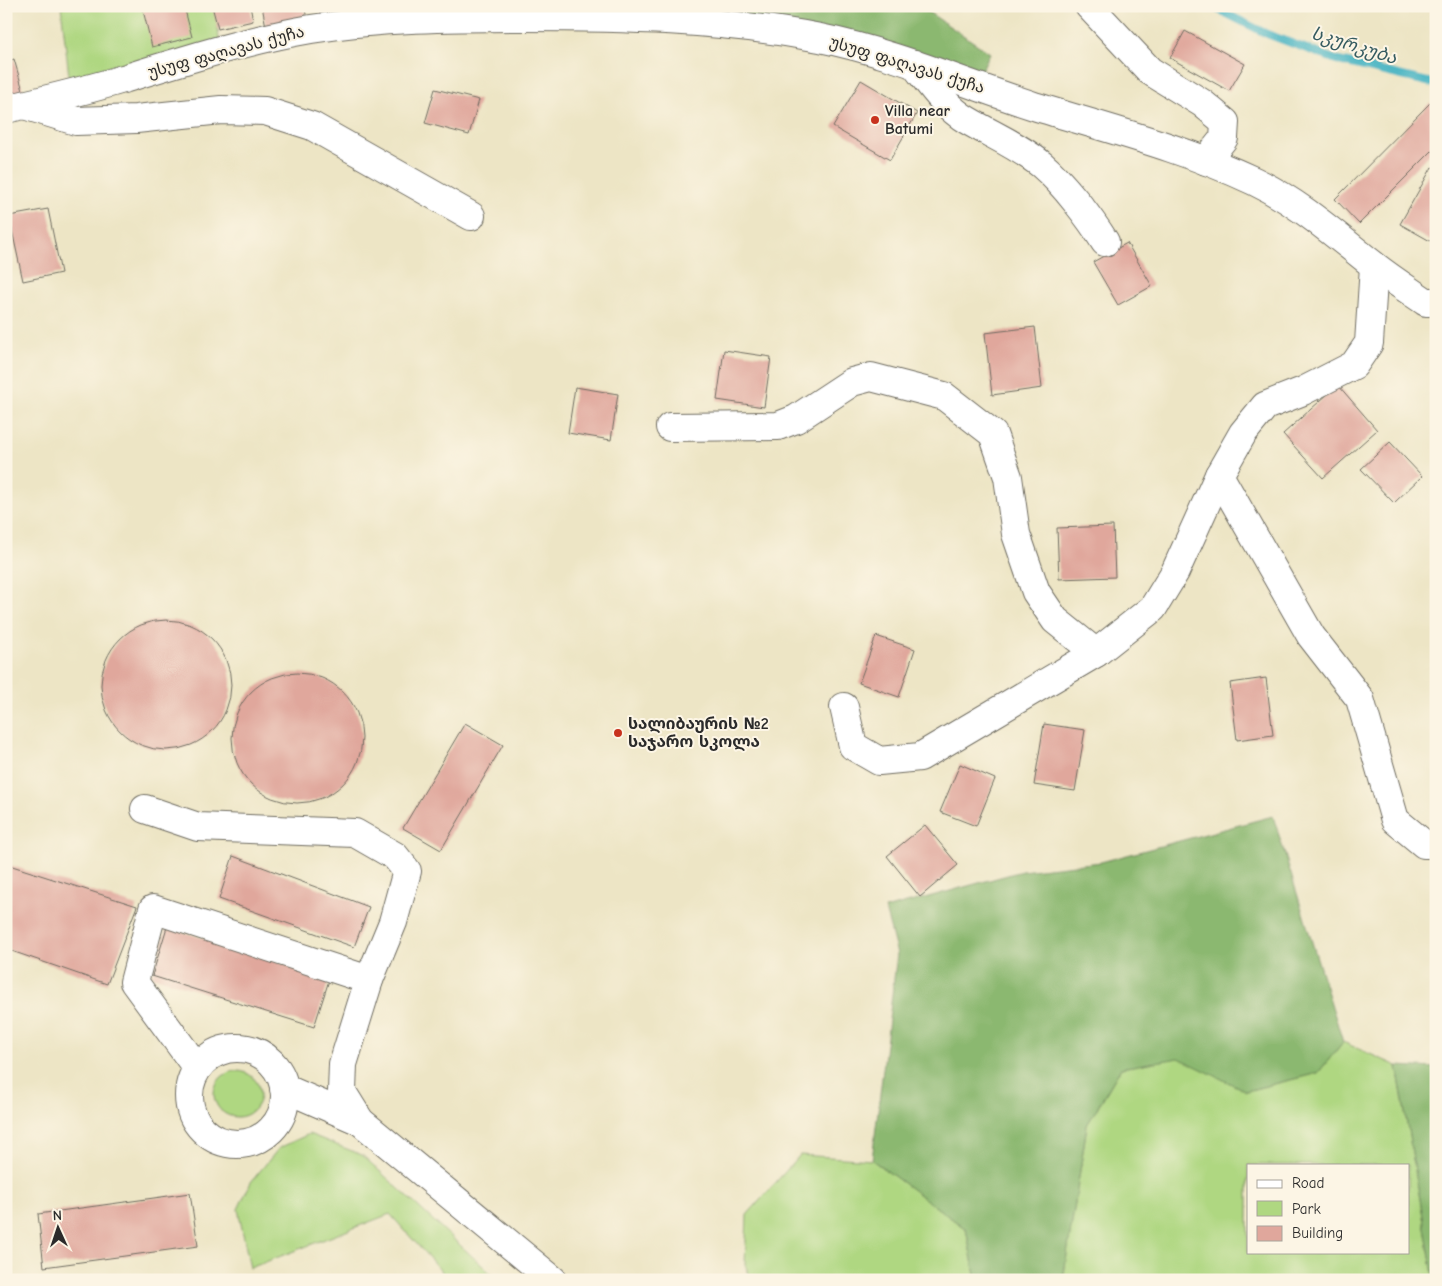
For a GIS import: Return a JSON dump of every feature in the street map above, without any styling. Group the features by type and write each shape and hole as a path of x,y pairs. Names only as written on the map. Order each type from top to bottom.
{"street":[{"path":"369,23 424,6"},
{"path":"1089,6 1150,71 1202,103 1225,122 1224,138 1206,161"},
{"name":"უსუფ ფაღავას ქუჩა","path":"15,107 79,92 268,37 314,29 369,23 509,17 664,19 718,24 821,39 914,64 1025,103 1124,132 1206,161 1255,182 1309,213 1374,266 1426,302 1436,302"},
{"path":"914,64 944,101 965,119 1009,142 1043,166 1094,223 1106,242"},
{"path":"15,107 76,121 136,119 221,110 266,111 312,126 471,216"},
{"path":"844,707 853,746 879,761 920,757 1096,653 1153,608 1175,572 1219,475 1243,433 1265,406 1354,365 1369,343 1374,266"},
{"path":"670,427 778,426 796,419 852,382 871,377 944,396 993,434 1008,477 1016,534 1036,592 1055,620 1096,653"},
{"path":"1219,475 1311,636 1360,699 1395,820 1424,844 1436,844"},
{"path":"145,809 198,827 355,833 395,856 407,871 393,922 368,980 343,1064 342,1092 360,1122"},
{"path":"197,1068 134,982 153,909 368,980"},
{"path":"239,1048 255,1052 268,1060 279,1073 284,1088 284,1104 279,1118 270,1131 257,1140 242,1144 226,1142 212,1137 200,1127 192,1113 188,1098 190,1082 197,1068 209,1057 223,1050 239,1048"},
{"path":"284,1088 360,1122 552,1280"}],"green space":[{"path":"61,6 216,6 220,50 71,94"},
{"path":"457,6 919,6 990,53 974,85 871,51"},
{"path":"1273,816 1343,1042 1318,1073 1246,1091 1179,1058 1121,1068 1087,1125 1063,1280 976,1280 966,1229 872,1160 897,954 885,909 1022,871 1101,862"},
{"path":"1343,1042 1397,1066 1434,1280 1063,1280 1087,1125 1121,1068 1179,1057 1246,1091 1318,1073"},
{"path":"1397,1066 1436,1068 1436,1280 1434,1280"},
{"path":"237,1071 250,1075 256,1081 260,1094 256,1107 250,1113 237,1117 224,1113 218,1107 214,1094 218,1081 224,1075"},
{"path":"309,1134 362,1155 498,1280 449,1280 390,1214 250,1268 238,1209 251,1182 279,1148"},
{"path":"800,1155 872,1160 966,1229 976,1280 752,1280 745,1265 747,1215"}],"building":[{"path":"142,6 184,6 192,37 152,47"},
{"path":"212,6 250,6 253,21 218,29"},
{"path":"262,6 304,6 307,18 266,27"},
{"path":"320,6 357,6 357,7 321,14"},
{"path":"1185,31 1245,64 1229,91 1170,58"},
{"path":"14,59 24,94 6,100 6,62"},
{"name":"Villa near Batumi","path":"861,80 917,113 890,160 833,127"},
{"path":"435,89 479,100 469,135 425,123"},
{"path":"1430,103 1436,109 1436,147 1359,224 1335,199"},
{"path":"1432,167 1436,169 1436,236 1432,242 1400,224"},
{"path":"48,209 61,273 23,281 9,216"},
{"path":"1127,243 1152,286 1118,305 1093,262"},
{"path":"1035,327 1042,388 992,395 985,333"},
{"path":"724,350 771,357 764,407 717,400"},
{"path":"1338,385 1377,430 1323,478 1283,434"},
{"path":"575,387 618,394 611,440 568,433"},
{"path":"1390,442 1422,476 1394,503 1361,469"},
{"path":"1113,526 1115,577 1059,579 1057,528"},
{"path":"166,620 179,621 191,625 212,639 226,660 230,672 230,698 226,710 212,731 191,745 179,749 166,750 153,749 141,745 120,731 106,710 102,698 101,685 102,672 106,660 120,639 141,625 153,621"},
{"path":"876,636 915,649 899,697 859,683"},
{"path":"297,673 310,674 322,678 343,692 357,713 361,725 361,751 357,763 343,784 322,798 310,802 297,803 284,802 272,798 251,784 237,763 233,751 232,738 233,725 237,713 251,692 272,678 284,674"},
{"path":"1266,678 1273,735 1237,740 1230,683"},
{"path":"465,723 503,745 441,850 403,828"},
{"path":"1044,724 1085,730 1075,791 1034,785"},
{"path":"960,764 995,779 976,826 940,812"},
{"path":"925,825 958,865 920,897 887,856"},
{"path":"233,856 369,907 354,947 219,899"},
{"path":"6,864 137,906 107,984 6,949"},
{"path":"167,927 330,977 314,1027 152,976"},
{"path":"190,1193 198,1246 44,1267 38,1214"}],"waterway":[{"name":"სკურკუბა","path":"1211,6 1267,34 1339,61 1436,84"}],"place":[{"name":"Villa near Batumi","path":"875,120"},
{"name":"სალიბაურის №2 საჯარო სკოლა","path":"618,733"}]}
